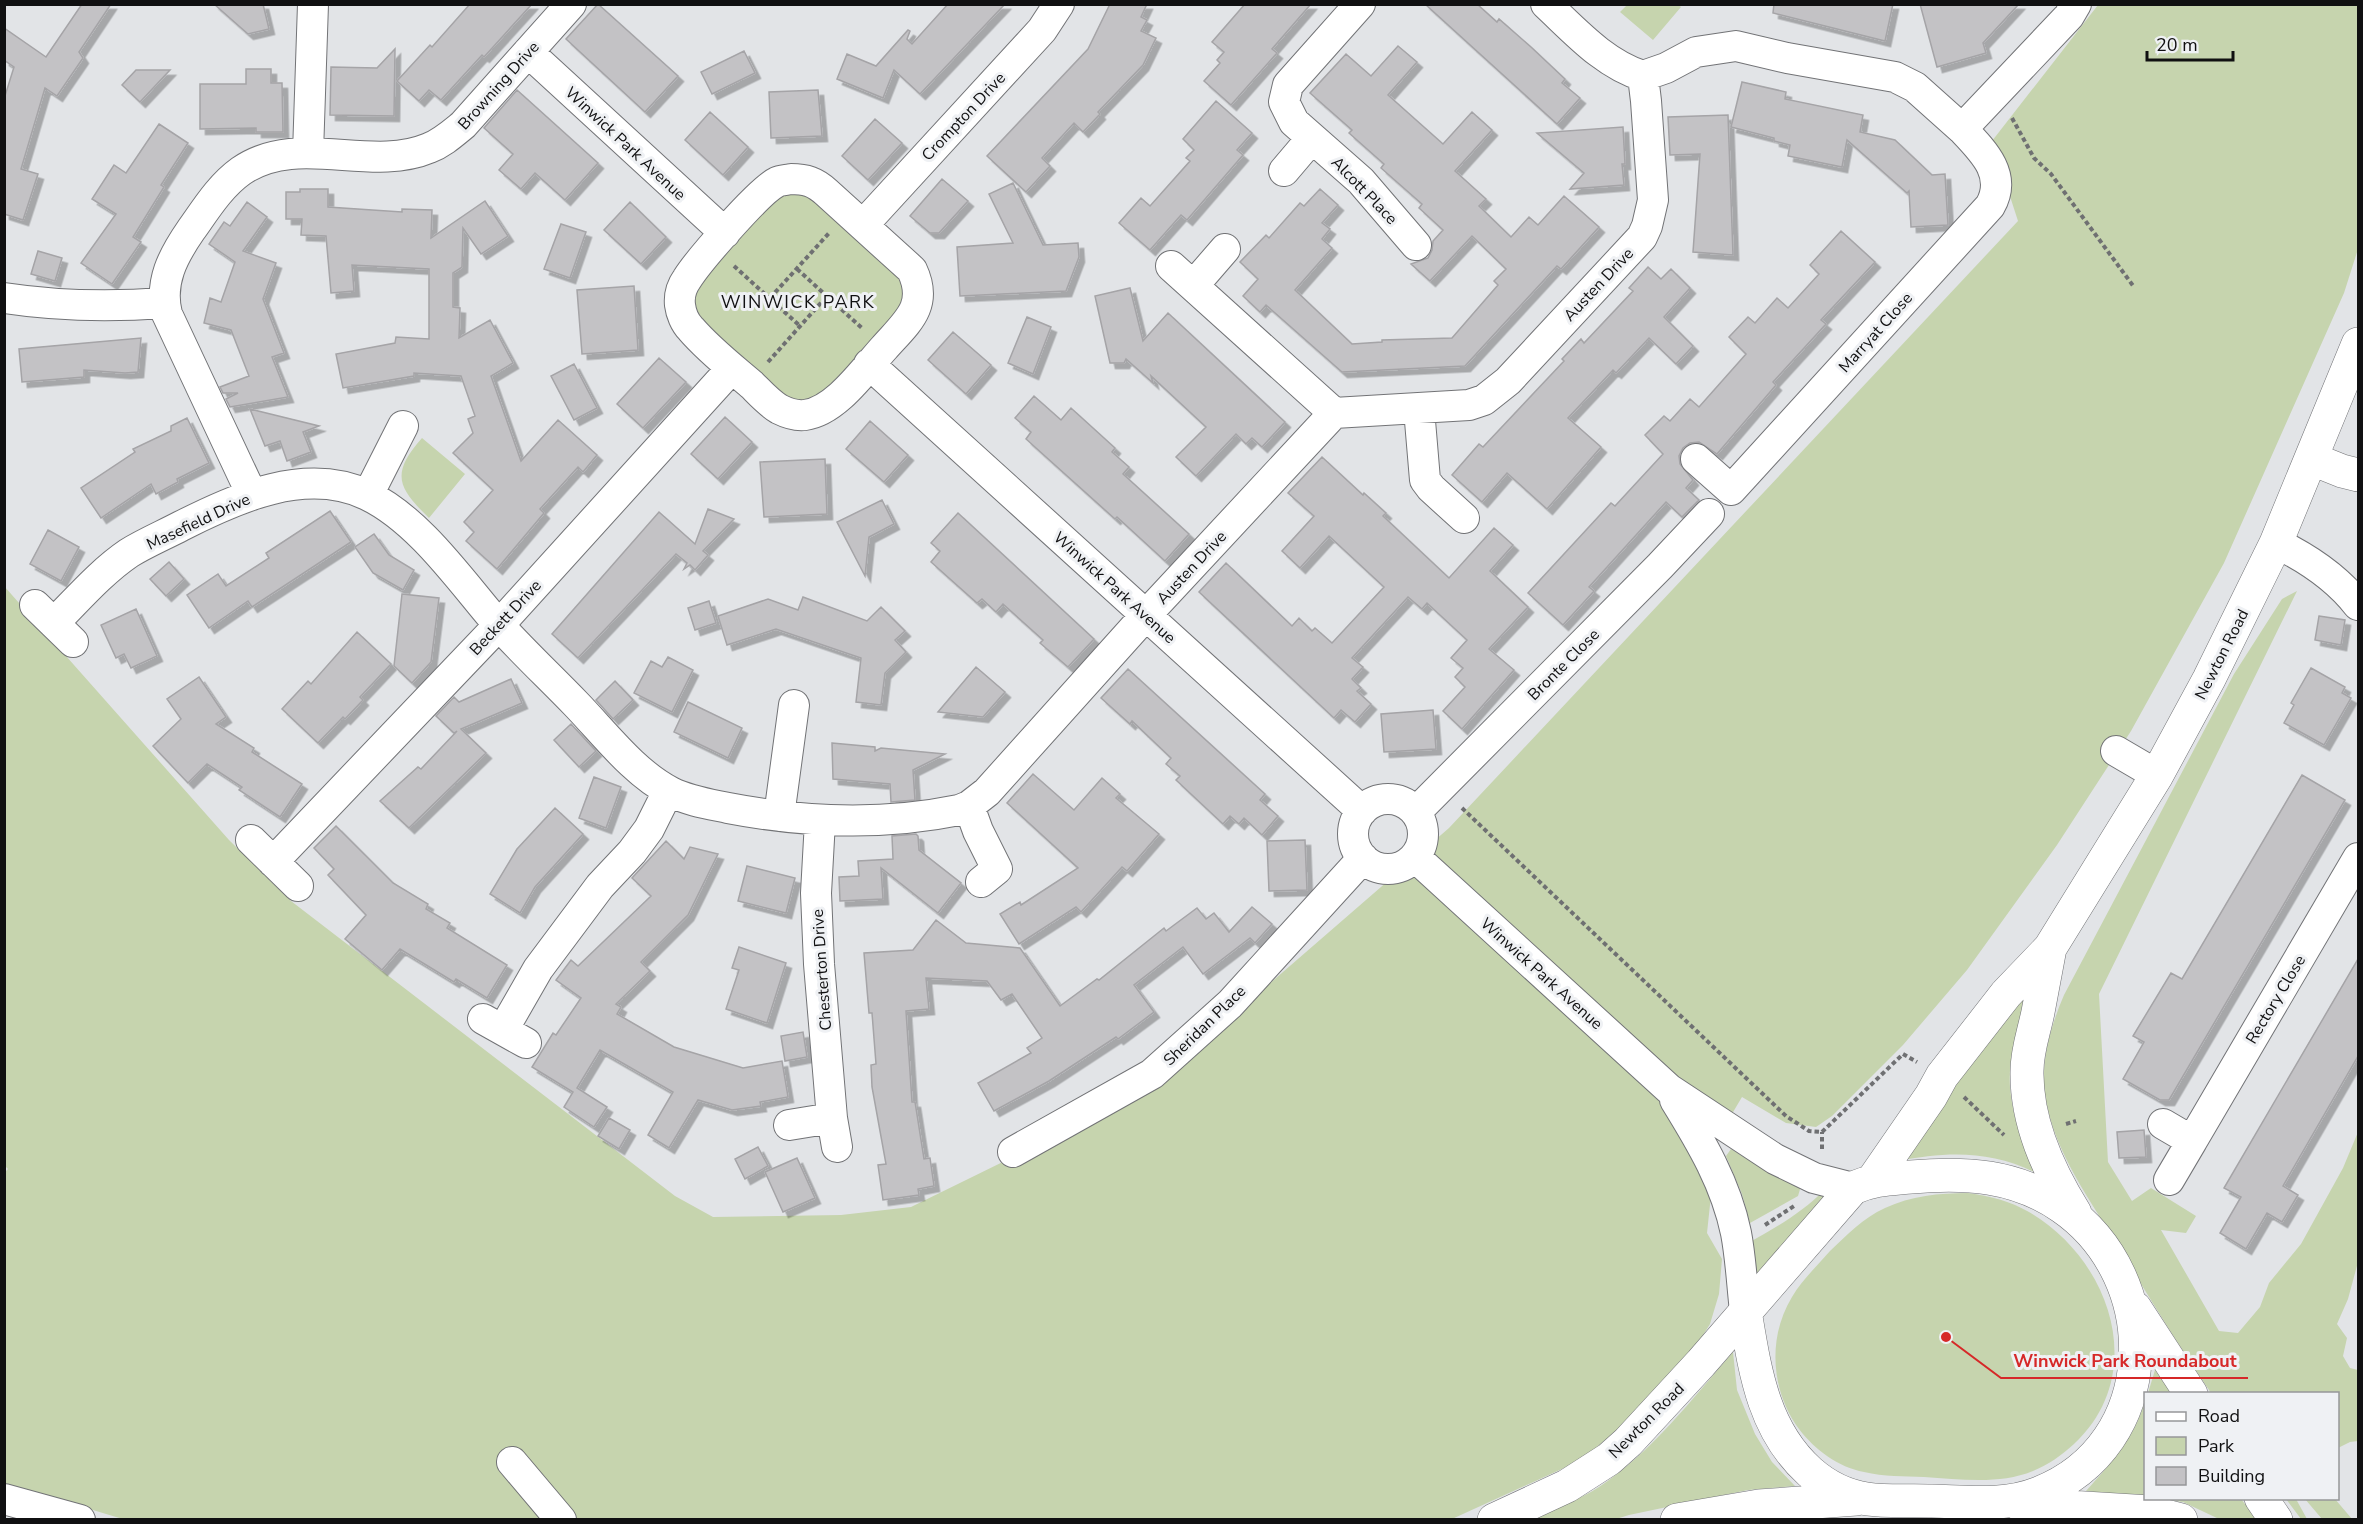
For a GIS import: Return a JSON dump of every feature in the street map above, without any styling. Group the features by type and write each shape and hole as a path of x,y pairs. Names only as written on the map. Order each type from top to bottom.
{"main road":[{"name":"Newton Road","path":"1494,1520 1567,1486 1609,1459 1642,1428 1745,1311 1863,1184 1942,1076 2006,994 2050,948 2157,775 2210,679 2276,543 2358,344"},
{"path":"2312,459 2358,475"},
{"name":"Newton Road","path":"2050,948 2029,1045 2026,1070 2028,1096 2036,1134 2061,1191 2082,1224"},
{"path":"1863,1184 1940,1174 1995,1178 2042,1194 2067,1210 2082,1224 2107,1255 2125,1294 2190,1392"},
{"path":"2001,1503 2039,1493 2060,1483 2093,1457 2114,1430 2129,1398 2137,1356 2135,1332 2125,1294"},
{"path":"1745,1311 1755,1370 1765,1405 1779,1437 1814,1476 1829,1486 1867,1499"},
{"path":"1677,1520 1759,1506 1867,1499 2001,1503 2150,1512 2181,1520"},
{"path":"2262,1500 2276,1520"}],"street":[{"path":"308,153 313,4"},
{"name":"Browning Drive","path":"252,495 171,325 164,303 164,285 176,255 219,192 242,170 254,164 270,158 308,153 407,155 428,149 445,140 463,125 571,4"},
{"name":"Crompton Drive","path":"856,218 1042,30 1059,4"},
{"name":"Alcott Place","path":"1360,4 1288,85 1284,102 1294,122 1361,181 1416,245"},
{"path":"1546,4 1611,62 1642,76"},
{"path":"1962,129 2069,15 2076,4"},
{"name":"Marryat Close","path":"1642,76 1666,68 1696,52 1736,46 1787,58 1895,77 1915,87 1985,152 1993,167 1997,184 1995,198 1990,206 1731,490 1696,459"},
{"name":"Winwick Park Avenue","path":"528,52 719,241"},
{"name":"Austen Drive","path":"1146,615 1334,413 1469,405 1484,400 1496,392 1642,237 1653,200 1646,100 1642,76"},
{"path":"1284,171 1312,138"},
{"path":"804,179 816,183 912,270 918,283 919,293 912,316 831,404 818,412 804,415 791,414 778,408 741,376 690,328 683,317 680,304 681,291 687,279 719,241 767,189 778,182 804,179"},
{"path":"1193,286 1225,249"},
{"path":"1171,266 1334,413"},
{"path":"4,298 29,302 118,306 164,303"},
{"name":"Winwick Park Avenue","path":"876,356 1146,615 1362,811"},
{"name":"Beckett Drive","path":"273,862 741,376"},
{"path":"1419,409 1425,480 1464,518"},
{"path":"368,495 404,423"},
{"name":"Masefield Drive","path":"54,623 127,554 199,517 252,495 303,483 348,487 368,495 387,508 428,543 499,625"},
{"name":"Bronte Close","path":"1416,812 1709,514"},
{"path":"2276,543 2298,554 2326,573 2358,605"},
{"path":"499,625 633,763 668,791 696,801 820,821 878,820 950,812 969,806 998,782 1146,615"},
{"path":"779,816 794,702"},
{"path":"2116,751 2157,775"},
{"path":"504,1031 538,969 600,886 649,830 668,791"},
{"path":"1389,799 1399,800 1416,812 1423,830 1420,849 1415,857 1395,868 1383,868 1363,858 1354,840 1354,830 1362,811 1379,800 1389,799"},
{"path":"969,806 997,872"},
{"name":"Chesterton Drive","path":"820,821 816,893 819,964 832,1118 837,1147"},
{"path":"251,840 298,886"},
{"name":"Winwick Park Avenue","path":"1415,857 1669,1089 1746,1142 1815,1178 1863,1184"},
{"name":"Sheridan Place","path":"1013,1152 1152,1074 1230,1004 1363,858"},
{"name":"Rectory Close","path":"2169,1180 2358,858"},
{"name":"Winwick Park Avenue","path":"1669,1089 1714,1169 1727,1200 1736,1234 1745,1311"},
{"path":"789,1125 832,1118"},
{"path":"2163,1124 2192,1140"},
{"path":"512,1462 561,1520"},
{"path":"4,1499 38,1514 80,1520"}],"path":[{"path":"1997,91 2034,158 2051,174 2134,287"},
{"path":"770,298 797,269 856,218"},
{"path":"719,241 770,298 800,326"},
{"path":"797,269 827,296 876,356"},
{"path":"741,376 800,326 827,296"},
{"path":"1440,787 1786,1116 1809,1131 1822,1132 1903,1054 1942,1076 2012,1142 2076,1121"},
{"path":"1736,1234 1752,1233 1810,1196 1823,1146 1822,1132"}],"green space":[{"path":"1627,5 1678,5 1681,7 1653,40 1620,12"},
{"path":"2098,5 2358,5 2358,249 2344,293 2224,563 2131,731 2057,845 1967,970 1903,1045 1832,1116 1816,1127 1786,1123 1742,1097 1717,1139 1707,1233 1722,1259 1719,1294 1710,1324 1697,1345 1614,1433 1588,1454 1564,1468 1452,1519 126,1520 53,1498 5,1488 4,1173 8,1169 4,1165 4,586 229,840 291,901 675,1196 713,1217 841,1215 911,1207 1078,1125 1155,1083 1449,828 2018,221 1992,141"},
{"path":"808,193 901,275 905,303 822,398 789,403 693,313 692,305 698,283 780,194"},
{"path":"422,438 465,474 429,518 410,498 402,480 405,461"},
{"path":"2297,591 2099,994 2108,1162 2132,1201 2151,1188 2196,1216 2186,1233 2161,1230 2219,1331 2238,1333 2260,1307 2269,1283 2301,1244 2343,1168 2358,1132 2358,1262 2348,1299 2337,1324 2347,1338 2343,1356 2350,1368 2358,1370 2358,1441 2339,1448 2339,1392 2210,1392 2163,1319 2065,1157 2051,1120 2044,1087 2047,1047 2064,995 2234,674 2282,599"},
{"path":"2019,1000 2025,1001 2012,1054 2010,1087 2016,1120 2034,1172 1983,1156 1933,1156 1898,1161"},
{"path":"1731,1149 1760,1167 1801,1186 1798,1196 1750,1223 1742,1194 1726,1156"},
{"path":"1823,1191 1829,1192 1755,1276 1750,1242 1798,1213"},
{"path":"1968,1193 2000,1200 2029,1212 2057,1233 2081,1258 2099,1287 2110,1319 2115,1352 2110,1384 2097,1416 2074,1444 2055,1459 2033,1471 2007,1478 1979,1480 1886,1476 1854,1470 1836,1462 1805,1437 1783,1398 1778,1381 1776,1347 1784,1313 1792,1297 1810,1273 1830,1251 1870,1217 1885,1208 1915,1198"},
{"path":"1733,1352 1737,1390 1755,1434 1772,1462 1795,1486 1748,1490 1616,1519 1532,1520 1591,1492 1637,1458"},
{"path":"2155,1370 2170,1392 2148,1392"},
{"path":"2144,1404 2144,1498 2086,1491 2128,1439"},
{"path":"2166,1500 2242,1500 2257,1519 2219,1519 2183,1502"},
{"path":"2287,1500 2297,1500 2307,1519 2301,1519"},
{"path":"2306,1500 2336,1500 2352,1519 2322,1519"}],"building":[{"path":"82,4 111,4 79,52 83,58 57,96 45,88 21,169 38,174 23,220 4,214 4,99 14,67 4,60 4,28 46,57"},
{"path":"214,4 263,4 269,29 248,34"},
{"path":"470,4 532,4 441,100 429,90 419,101 397,81 430,45 432,47"},
{"path":"598,4 678,76 645,112 566,39"},
{"path":"948,4 1005,4 920,94 894,70 883,98 837,79 847,54 876,66 908,30 910,31 907,39 912,44"},
{"path":"1110,4 1147,4 1141,17 1147,20 1141,31 1156,38 1143,65 1098,112 1100,114 1083,132 1074,123 1042,158 1050,166 1026,192 987,156 1088,49"},
{"path":"1245,4 1311,4 1272,49 1277,53 1231,105 1204,81 1220,63 1217,60 1224,52 1212,42"},
{"path":"1425,4 1477,4 1497,22 1499,19 1531,47 1565,79 1562,83 1580,98 1557,124"},
{"path":"1774,4 1893,4 1885,41 1773,13"},
{"path":"1920,4 2019,4 1983,43 1986,53 1937,67"},
{"path":"1398,46 1417,62 1388,95 1443,144 1472,112 1492,130 1455,171 1486,199 1479,206 1511,237 1529,217 1538,225 1564,196 1599,227 1561,269 1557,266 1465,366 1342,372 1266,305 1260,312 1243,296 1258,279 1240,262 1266,235 1269,238 1300,203 1304,206 1320,189 1338,205 1322,223 1330,229 1322,239 1332,248 1295,290 1352,344 1382,342 1382,340 1452,338 1498,285 1494,281 1506,269 1472,236 1430,281 1411,264 1428,258 1433,241 1443,230 1419,208 1422,204 1381,168 1384,164 1349,133 1352,130 1310,93 1346,54 1371,76"},
{"path":"395,49 394,116 330,115 331,67 377,68"},
{"path":"744,51 755,73 712,94 701,72"},
{"path":"246,69 271,69 271,83 282,83 283,132 256,132 256,128 200,129 200,84 246,84"},
{"path":"136,70 170,70 140,102 122,85"},
{"path":"1742,82 1786,92 1785,99 1863,115 1860,132 1895,140 1932,175 1945,174 1948,225 1911,227 1909,191 1907,193 1847,140 1842,167 1788,156 1790,145 1774,141 1774,138 1731,127"},
{"path":"517,90 598,163 565,200 535,173 521,189 499,170 513,154 484,128"},
{"path":"818,90 822,136 771,138 769,92"},
{"path":"1216,101 1252,133 1237,150 1243,155 1187,220 1181,215 1150,250 1119,223 1141,198 1150,206 1190,161 1186,158 1194,150 1183,139"},
{"path":"710,112 748,147 723,175 685,140"},
{"path":"1728,115 1733,255 1693,252 1700,154 1670,155 1668,117"},
{"path":"875,119 902,143 868,180 842,156"},
{"path":"159,124 188,143 161,185 164,187 133,237 141,242 112,284 81,263 116,214 92,199 114,165 126,173"},
{"path":"1623,127 1624,185 1570,189 1584,173 1537,133"},
{"path":"942,179 968,201 939,233 930,233 910,216"},
{"path":"1013,183 1043,245 1078,243 1079,257 1066,291 960,296 957,247 1013,243 989,194"},
{"path":"300,189 328,189 328,207 402,212 402,209 432,210 431,238 485,201 508,236 481,254 463,228 462,267 453,273 453,307 460,308 459,338 490,320 513,363 491,376 521,461 558,420 597,455 583,472 578,467 540,509 544,513 497,569 466,541 474,532 464,522 493,490 453,453 473,433 468,419 475,416 461,376 414,373 414,376 343,388 336,354 395,343 396,337 429,339 429,269 352,265 354,291 331,293 326,236 301,235 302,219 286,219 286,192 300,192"},
{"path":"247,202 267,217 243,251 276,263 263,299 284,353 272,357 288,397 230,407 226,399 238,393 223,393 220,387 249,376 231,330 204,323 210,298 221,302 235,262 209,244 224,222 230,226"},
{"path":"630,202 666,237 641,264 604,230"},
{"path":"561,224 586,232 570,278 544,269"},
{"path":"1841,231 1875,262 1821,320 1826,324 1773,382 1776,385 1717,454 1699,442 1690,443 1683,448 1679,456 1680,464 1693,480 1686,488 1699,500 1682,517 1666,502 1589,587 1594,591 1563,625 1528,593 1611,503 1615,506 1663,454 1645,435 1664,416 1670,421 1690,399 1699,407 1746,354 1729,337 1748,317 1755,323 1777,298 1788,308 1819,274 1810,265"},
{"path":"38,251 62,258 55,281 31,274"},
{"path":"1648,267 1661,279 1671,269 1690,288 1664,317 1693,346 1676,364 1649,338 1616,373 1613,370 1568,418 1601,447 1547,509 1507,473 1482,502 1452,475 1479,444 1483,447 1564,361 1562,359 1581,339 1584,343 1633,291 1629,288"},
{"path":"634,286 638,350 582,354 577,290"},
{"path":"1130,288 1143,341 1168,313 1285,422 1262,447 1252,438 1246,444 1236,434 1196,476 1176,457 1206,427 1151,376 1153,383 1126,359 1124,363 1110,363 1095,296"},
{"path":"1027,317 1051,327 1033,374 1008,363"},
{"path":"953,332 991,365 966,394 928,360"},
{"path":"141,338 138,372 84,370 84,377 22,382 19,349"},
{"path":"659,358 686,382 643,428 617,404"},
{"path":"574,364 597,408 574,420 551,376"},
{"path":"1034,396 1061,420 1071,408 1115,448 1112,452 1129,467 1123,474 1189,534 1165,561 1026,439 1031,432 1015,418"},
{"path":"250,409 319,426 303,432 311,452 287,461 280,441 265,446"},
{"path":"725,417 752,442 718,479 691,454"},
{"path":"187,418 209,463 177,479 178,482 156,494 151,484 101,518 81,488 135,452 133,449 171,431 171,426"},
{"path":"870,421 908,455 884,482 846,449"},
{"path":"1322,457 1386,513 1383,516 1449,578 1494,528 1513,545 1490,571 1528,607 1489,649 1514,670 1462,729 1443,711 1465,687 1455,677 1463,668 1451,658 1467,640 1427,603 1422,609 1408,597 1352,658 1363,667 1352,679 1361,688 1357,691 1371,704 1355,722 1341,710 1334,718 1199,592 1226,563 1292,626 1299,618 1312,631 1315,628 1332,643 1384,587 1329,536 1300,568 1282,551 1314,516 1288,493"},
{"path":"825,459 827,514 764,517 760,462"},
{"path":"882,500 894,524 869,537 865,576 837,522"},
{"path":"708,509 734,519 703,551 708,555 695,570 690,565 684,569 687,563 676,554 578,658 552,634 659,512 695,544"},
{"path":"330,511 351,542 252,607 248,601 209,628 187,595 218,574 226,586 269,558 266,553"},
{"path":"958,513 1094,639 1068,667 1040,643 1043,640 1003,604 996,612 982,599 977,603 931,562 940,551 931,543"},
{"path":"48,530 79,547 61,581 30,564"},
{"path":"374,534 389,555 414,570 403,590 373,573 355,547"},
{"path":"169,562 184,579 166,596 150,579"},
{"path":"402,594 439,598 431,662 412,683 394,666"},
{"path":"803,597 867,621 881,607 905,631 895,640 906,652 885,673 881,705 856,702 861,658 776,629 727,645 718,616 768,599 798,610"},
{"path":"709,601 716,623 695,630 688,608"},
{"path":"136,609 157,656 131,668 124,654 116,658 101,625"},
{"path":"2319,616 2345,620 2341,645 2315,640"},
{"path":"357,632 391,664 360,697 363,700 318,743 282,709 308,681 311,684"},
{"path":"668,657 693,670 672,712 634,693 651,661 662,667"},
{"path":"976,667 1005,692 983,717 938,712"},
{"path":"2311,668 2345,687 2342,693 2351,698 2324,745 2284,723 2294,705 2291,703"},
{"path":"1128,669 1265,794 1260,800 1278,816 1262,835 1244,818 1239,824 1230,816 1223,824 1176,780 1180,776 1166,764 1171,758 1132,721 1130,724 1101,698"},
{"path":"199,677 226,717 216,724 254,748 252,752 302,784 280,817 239,790 242,787 207,764 188,783 153,746 181,719 167,699"},
{"path":"511,679 522,703 461,729 486,753 409,828 380,801 418,767 421,769 457,731 454,733 436,716 454,697 459,702"},
{"path":"615,681 633,700 613,719 596,700"},
{"path":"688,702 742,728 728,758 674,732"},
{"path":"1433,710 1436,749 1384,752 1381,714"},
{"path":"571,724 596,751 579,767 554,740"},
{"path":"832,743 875,747 875,751 881,748 945,754 913,770 915,800 891,802 890,784 833,779"},
{"path":"1033,774 1074,810 1102,778 1120,794 1116,798 1159,834 1127,871 1122,867 1081,912 1076,907 1019,944 1000,914 1020,902 1021,905 1078,868 1007,803"},
{"path":"2302,775 2345,800 2169,1100 2160,1100 2123,1079 2144,1042 2133,1036 2171,973 2182,979"},
{"path":"594,777 621,787 606,828 579,818"},
{"path":"555,808 583,834 535,887 520,913 490,894 517,849"},
{"path":"336,826 393,883 428,904 426,909 450,923 447,928 507,965 487,998 456,979 454,982 400,949 382,970 345,939 366,915 328,875 334,869 314,848"},
{"path":"916,834 919,850 961,883 938,913 881,868 883,899 840,901 839,877 859,876 858,861 893,859 892,836"},
{"path":"1305,840 1307,890 1269,891 1267,841"},
{"path":"666,841 684,859 690,847 718,854 688,915 641,962 650,971 616,1004 621,1007 617,1014 674,1047 743,1068 782,1061 788,1097 760,1102 761,1106 732,1110 698,1100 669,1148 648,1135 673,1092 600,1050 577,1088 607,1107 594,1127 564,1107 573,1092 532,1067 553,1033 556,1035 581,998 556,980 571,960 578,966 651,896 632,878"},
{"path":"747,866 795,878 786,913 738,901"},
{"path":"1252,907 1272,924 1255,943 1250,938 1203,974 1183,947 1134,985 1154,1012 1118,1039 1116,1037 1049,1081 994,1111 978,1083 1031,1053 1027,1048 1042,1038 1012,994 1001,1000 987,981 926,978 929,1009 906,1011 912,1102 915,1102 924,1159 930,1158 934,1186 918,1189 919,1195 883,1200 878,1165 886,1164 872,1087 871,1065 876,1064 864,953 913,950 936,920 966,943 1020,948 1060,1006 1097,979 1099,980 1164,928 1166,931 1197,908 1206,919 1214,913 1229,932"},
{"path":"739,947 786,963 767,1023 726,1009 739,970 732,968"},
{"path":"2358,959 2358,1056 2283,1186 2298,1195 2282,1222 2267,1213 2246,1249 2220,1233 2241,1197 2224,1188"},
{"path":"803,1032 807,1057 785,1061 781,1036"},
{"path":"609,1118 630,1130 619,1149 598,1136"},
{"path":"2144,1130 2146,1157 2119,1158 2117,1132"},
{"path":"758,1147 768,1166 745,1179 735,1159"},
{"path":"797,1158 815,1198 783,1212 765,1172"}],"place":[{"name":"Winwick Park Roundabout","path":"1946,1337"}],"district":[{"name":"WINWICK PARK","path":"798,302"}]}
